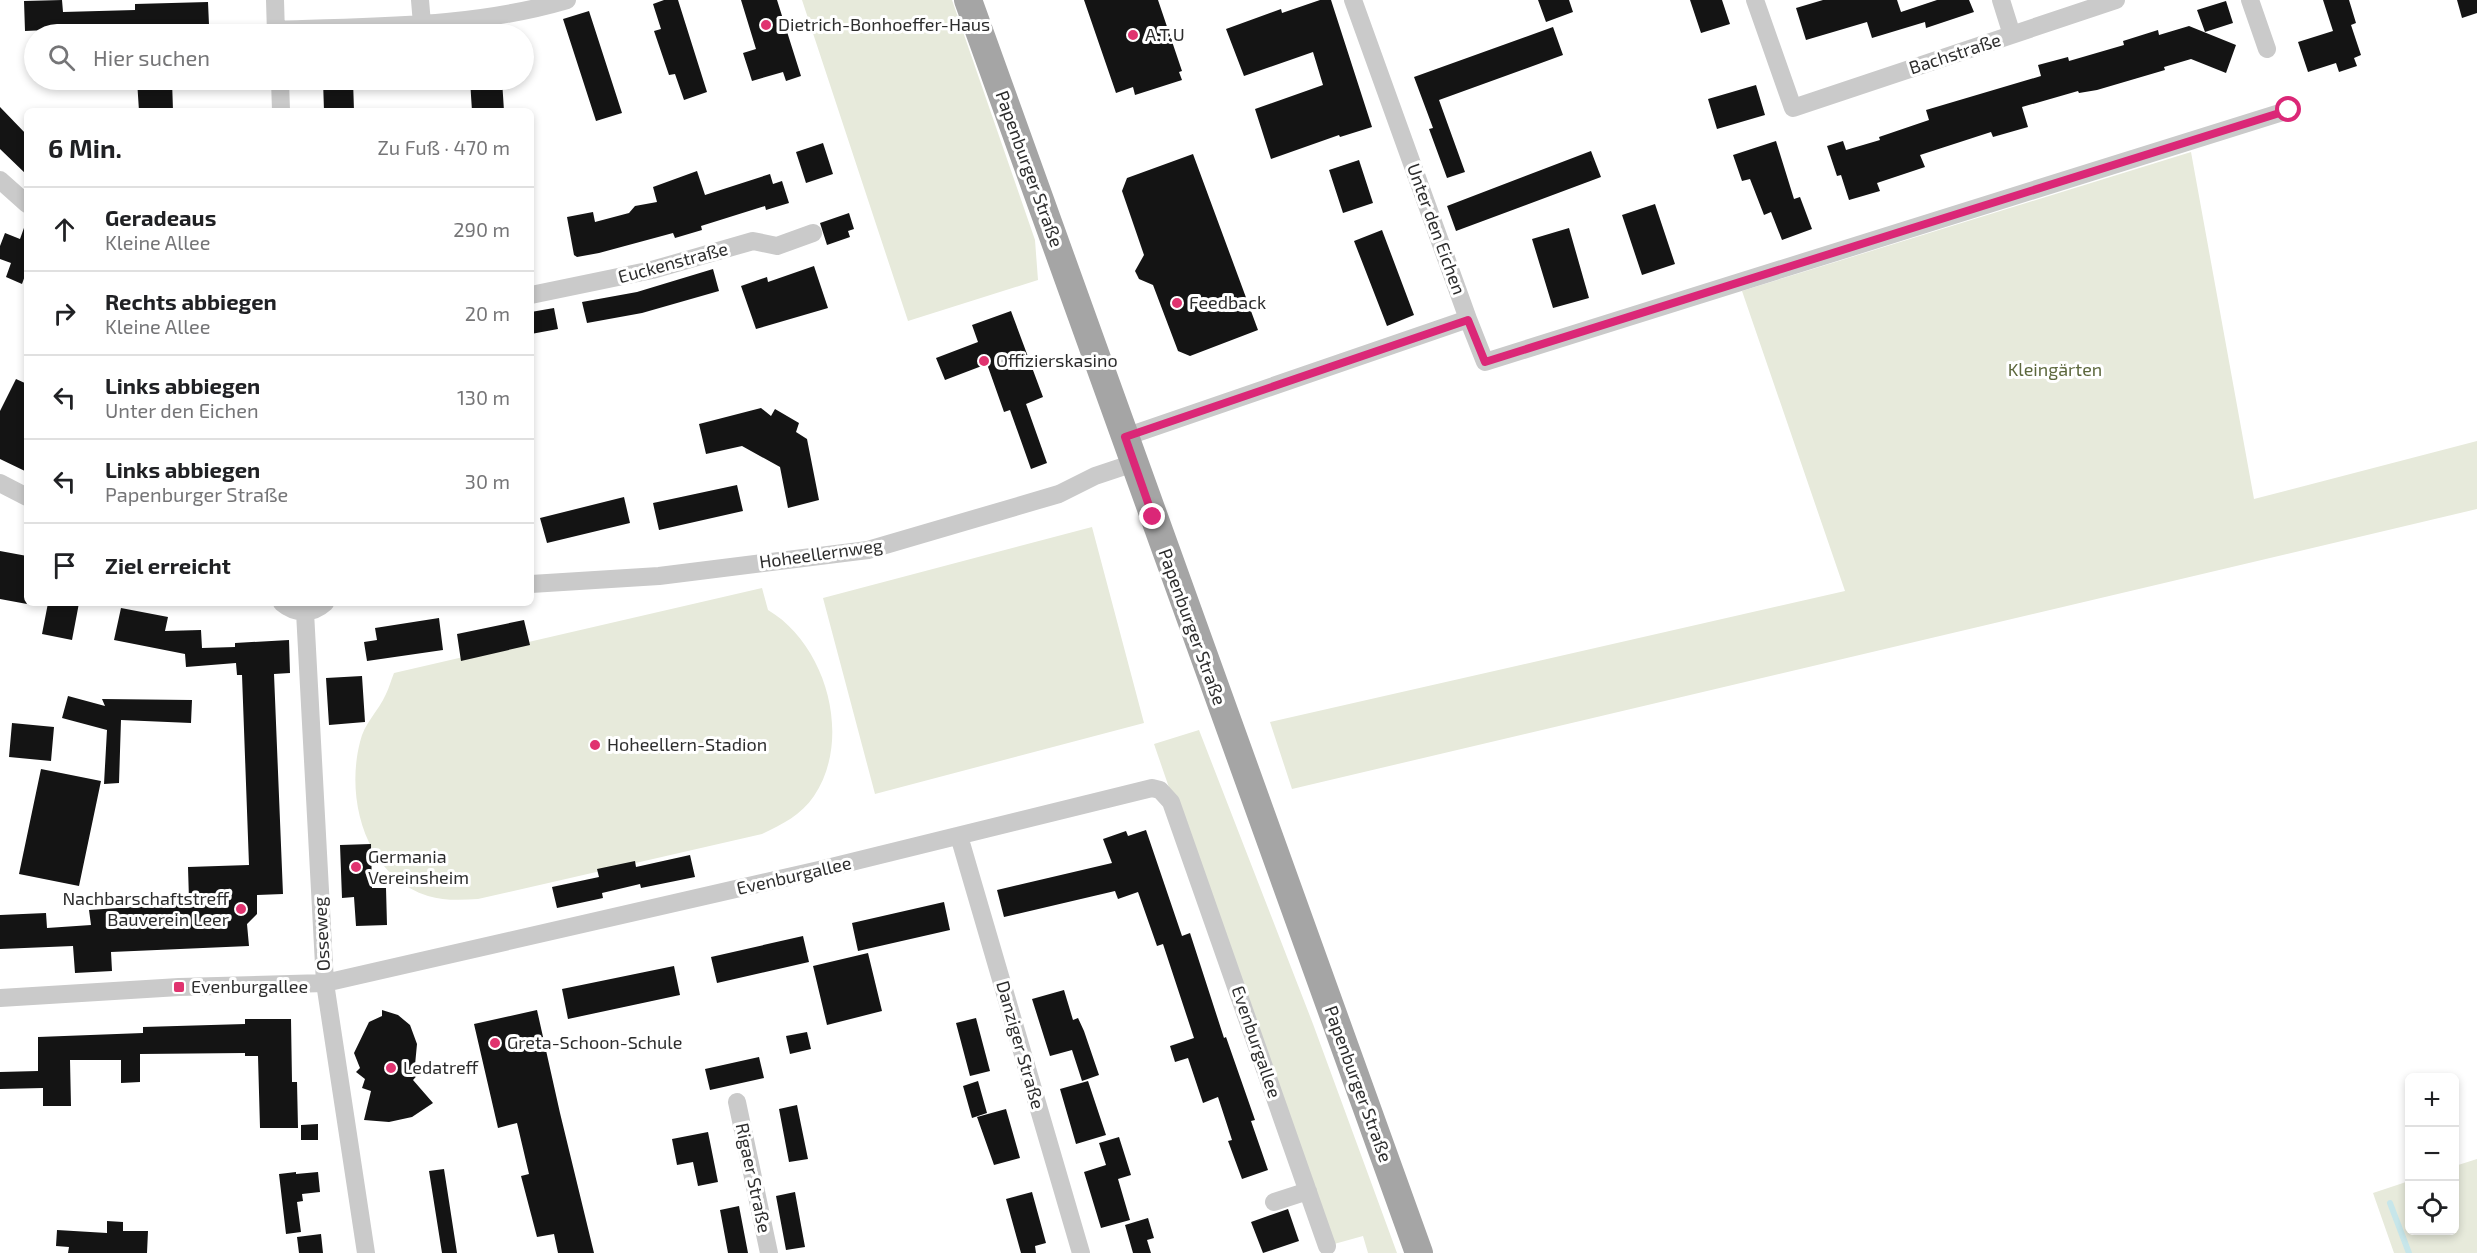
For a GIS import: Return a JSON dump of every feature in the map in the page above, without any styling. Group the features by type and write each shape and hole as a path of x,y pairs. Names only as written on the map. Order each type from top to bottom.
{"main road":[{"name":"Papenburger Straße","path":"968,0 1419,1253"}],"street":[{"path":"275,0 276,24"},
{"path":"420,0 422,24 492,18 567,0"},
{"name":"Unter den Eichen","path":"1129,450 1468,320 1353,0"},
{"name":"Bachstraße","path":"1755,0 1793,108 2116,0"},
{"path":"2001,0 2012,35"},
{"path":"2250,0 2267,49"},
{"path":"280,90 281,108"},
{"path":"1468,320 1485,362 2289,110"},
{"path":"0,180 24,201"},
{"name":"Euckenstraße","path":"534,294 652,270 753,241 777,246 813,233"},
{"name":"Hoheellernweg","path":"534,584 659,576 868,550 1059,494 1095,476 1129,450"},
{"path":"0,483 24,495"},
{"path":"287,606 296,611 305,612 322,606"},
{"name":"Osseweg","path":"305,612 325,983 366,1253"},
{"name":"Evenburgallee","path":"0,998 179,987 325,983 959,836 1152,788 1167,794 1327,1246"},
{"name":"Danziger Straße","path":"959,836 1081,1253"},
{"name":"Rigaer Straße","path":"737,1102 769,1253"},
{"path":"1274,1202 1308,1191"}],"green space":[{"path":"802,0 952,0 1035,240 1038,280 908,321"},
{"name":"Kleingärten","path":"2191,152 2254,499 2477,441 2477,509 1292,789 1270,722 1845,591 1742,291"},
{"path":"1092,527 1144,723 875,794 823,598"},
{"name":"Hoheellern-Stadion","path":"762,588 768,610 788,625 805,645 818,668 827,694 832,721 831,747 826,773 814,796 791,818 762,834 478,899 459,900 428,896 407,886 389,872 375,854 365,833 359,811 356,764 362,735 383,700 394,673"},
{"path":"1199,730 1313,1024 1397,1253 1368,1253 1363,1236 1327,1246 1154,744"},
{"path":"2477,1159 2477,1253 2394,1253 2373,1193 2405,1182 2405,1235 2459,1235 2459,1165"}],"building":[{"path":"62,0 63,12 135,10 135,4 208,2 209,24 25,24 24,1"},
{"path":"664,0 678,0 707,92 684,100 675,74 669,75 654,31 661,29 653,4"},
{"name":"Dietrich-Bonhoeffer-Haus","path":"741,0 777,0 801,76 786,81 783,72 752,81 743,53 756,49"},
{"name":"A.T.U","path":"1084,0 1158,0 1182,71 1179,72 1182,80 1135,95 1133,87 1116,93"},
{"path":"1320,0 1331,0 1372,127 1340,137 1339,135 1271,159 1255,109 1323,85 1313,52 1244,76 1226,29 1281,9 1282,13"},
{"path":"1538,0 1569,0 1573,12 1546,22"},
{"path":"1690,0 1722,0 1730,24 1701,33"},
{"path":"1823,0 1897,0 1901,12 1937,0 1969,0 1974,12 1926,28 1925,22 1872,38 1867,22 1806,40 1796,8"},
{"path":"2323,0 2349,0 2356,23 2351,25 2361,55 2354,58 2357,66 2339,72 2336,63 2308,72 2298,42 2333,31"},
{"path":"2457,0 2477,0 2477,13 2462,18"},
{"path":"2226,1 2233,23 2205,32 2197,10"},
{"path":"589,11 622,113 596,121 563,19"},
{"path":"2189,26 2236,45 2226,73 2191,59 2164,67 2165,70 2097,90 2079,93 2078,91 2022,107 2028,127 1993,137 1991,132 1920,155 1925,167 1877,183 1880,191 1849,200 1841,175 1837,176 1827,146 1843,141 1846,150 1880,140 1879,137 1929,120 1926,110 2041,76 2038,65 2068,57 2069,61 2124,45 2123,41 2158,30 2159,35"},
{"path":"1553,27 1563,55 1439,100 1465,172 1447,178 1429,129 1433,128 1414,77"},
{"path":"1756,85 1765,115 1717,129 1708,99"},
{"path":"138,90 172,90 173,108 139,108"},
{"path":"323,90 353,90 354,108 324,108"},
{"path":"471,90 503,90 504,108 472,108"},
{"path":"0,107 24,132 24,172 0,149"},
{"path":"1776,141 1794,199 1800,197 1812,229 1782,240 1771,212 1764,215 1750,179 1742,181 1733,155"},
{"path":"823,143 833,174 806,183 796,152"},
{"path":"1591,151 1601,177 1456,231 1447,206"},
{"path":"1193,154 1258,330 1190,356 1178,351 1153,285 1139,279 1135,271 1144,255 1122,191 1127,178"},
{"path":"1359,160 1373,203 1343,213 1329,170"},
{"path":"697,171 705,195 770,174 773,184 782,181 789,203 766,210 765,206 701,226 702,230 675,238 673,233 599,253 577,257 574,255 567,217 593,212 595,222 629,213 635,206 657,202 653,187"},
{"path":"1655,204 1675,264 1642,275 1622,215"},
{"path":"849,213 854,229 848,231 850,237 827,245 820,223"},
{"path":"24,228 22,284 6,277 11,263 0,259 0,246 5,233 20,239"},
{"path":"1569,228 1589,298 1553,308 1532,239"},
{"path":"1382,230 1414,315 1387,326 1354,241"},
{"path":"814,266 828,308 756,329 741,286 767,277 768,282"},
{"path":"713,269 719,291 642,313 587,323 582,302 637,292"},
{"path":"554,308 558,329 534,333 534,311"},
{"name":"Offizierskasino","path":"1011,311 1043,397 1026,404 1047,463 1031,469 1010,410 1004,412 987,364 945,380 936,358 978,342 972,325"},
{"path":"16,379 24,383 24,471 0,459 0,411"},
{"path":"761,408 771,416 775,409 799,423 796,432 807,439 819,500 788,508 780,467 742,446 706,454 699,424"},
{"path":"737,485 743,511 659,530 653,503"},
{"path":"624,497 630,523 547,543 540,518"},
{"path":"0,551 24,555 24,603 0,599"},
{"path":"47,606 78,606 72,640 42,634"},
{"path":"121,608 168,617 165,631 201,630 202,648 235,647 235,643 289,640 290,673 274,674 283,894 257,895 257,914 247,924 249,946 111,952 112,971 75,973 73,946 0,949 0,915 46,913 47,928 91,925 89,910 148,906 147,901 189,900 188,867 249,865 242,675 237,675 236,663 186,667 185,654 114,640"},
{"path":"439,618 443,650 367,661 364,642 377,640 375,628"},
{"path":"524,620 530,645 461,661 457,634"},
{"path":"362,676 365,722 329,725 326,678"},
{"path":"68,696 105,706 102,699 192,700 191,723 121,720 119,783 104,784 107,730 62,718"},
{"path":"12,723 54,727 51,761 9,757"},
{"path":"41,769 101,781 79,886 19,874"},
{"path":"1146,830 1182,936 1190,933 1224,1038 1226,1037 1255,1120 1251,1121 1268,1170 1242,1179 1228,1141 1232,1140 1218,1097 1203,1103 1188,1058 1175,1062 1170,1046 1194,1038 1163,944 1157,946 1138,892 1118,899 1115,891 1004,917 997,890 1112,863 1103,839 1126,831 1128,836"},
{"name":"Germania Vereinsheim","path":"371,844 372,888 386,888 387,925 356,926 354,897 342,898 340,845"},
{"path":"690,855 695,877 641,888 640,884 602,893 603,898 557,908 552,887 599,877 597,869 635,861 636,867"},
{"path":"944,902 950,930 858,951 852,923"},
{"path":"803,936 809,962 717,983 711,957"},
{"path":"868,953 882,1011 827,1025 813,966"},
{"path":"674,966 680,995 568,1019 562,989"},
{"path":"1064,990 1073,1020 1078,1018 1099,1075 1082,1081 1072,1050 1050,1056 1032,999"},
{"name":"Ledatreff","path":"382,1010 398,1015 410,1025 417,1044 415,1065 423,1069 413,1080 433,1103 412,1117 389,1122 364,1120 371,1091 362,1088 365,1079 356,1072 360,1068 354,1053 369,1022 382,1016"},
{"path":"537,1010 594,1253 558,1253 554,1234 537,1237 521,1176 529,1174 517,1123 498,1128 474,1024"},
{"path":"976,1018 990,1071 970,1076 956,1023"},
{"path":"245,1019 291,1019 292,1082 297,1082 298,1128 260,1128 258,1056 245,1056 245,1053 140,1054 140,1082 121,1083 121,1060 70,1060 71,1106 43,1106 43,1088 0,1089 0,1072 38,1071 38,1037 143,1033 143,1027 245,1024"},
{"path":"807,1032 811,1049 790,1054 786,1036"},
{"path":"759,1057 764,1078 710,1090 705,1069"},
{"path":"978,1081 987,1113 972,1118 963,1086"},
{"path":"1088,1081 1106,1135 1076,1144 1060,1089"},
{"path":"797,1105 808,1159 789,1162 779,1109"},
{"path":"1006,1109 1020,1158 994,1165 977,1117"},
{"path":"318,1124 318,1140 301,1140 301,1125"},
{"path":"708,1132 718,1182 698,1186 693,1162 677,1165 672,1139"},
{"path":"1119,1137 1131,1175 1118,1179 1130,1220 1101,1228 1084,1172 1106,1165 1099,1143"},
{"path":"444,1169 457,1253 442,1253 429,1171"},
{"path":"296,1172 296,1174 318,1172 320,1192 302,1194 303,1201 297,1202 301,1232 286,1234 279,1174"},
{"path":"795,1192 805,1247 786,1250 776,1196"},
{"path":"1032,1192 1046,1243 1035,1246 1036,1253 1021,1253 1006,1199"},
{"path":"739,1206 748,1253 728,1253 720,1210"},
{"path":"1288,1209 1299,1241 1263,1253 1251,1222"},
{"path":"1148,1218 1154,1238 1147,1240 1151,1253 1133,1253 1125,1225"},
{"path":"107,1221 123,1222 123,1231 148,1231 147,1253 68,1253 69,1247 56,1246 57,1230 107,1233"},
{"path":"321,1234 323,1253 299,1253 297,1237"}],"waterway":[{"path":"2390,1203 2409,1253"}],"place":[{"name":"Dietrich-Bonhoeffer-Haus","path":"766,25"},
{"name":"A.T.U","path":"1133,35"},
{"name":"Feedback","path":"1177,303"},
{"name":"Offizierskasino","path":"984,361"},
{"name":"Hoheellern-Stadion","path":"595,745"},
{"name":"Germania Vereinsheim","path":"356,867"},
{"name":"Nachbarschaftstreff Bauverein Leer","path":"241,909"},
{"name":"Evenburgallee","path":"179,987"},
{"name":"Greta-Schoon-Schule","path":"495,1043"},
{"name":"Ledatreff","path":"391,1068"}],"route":[{"path":"1153,517 1125,437 1468,320 1485,362 2289,110"}]}
